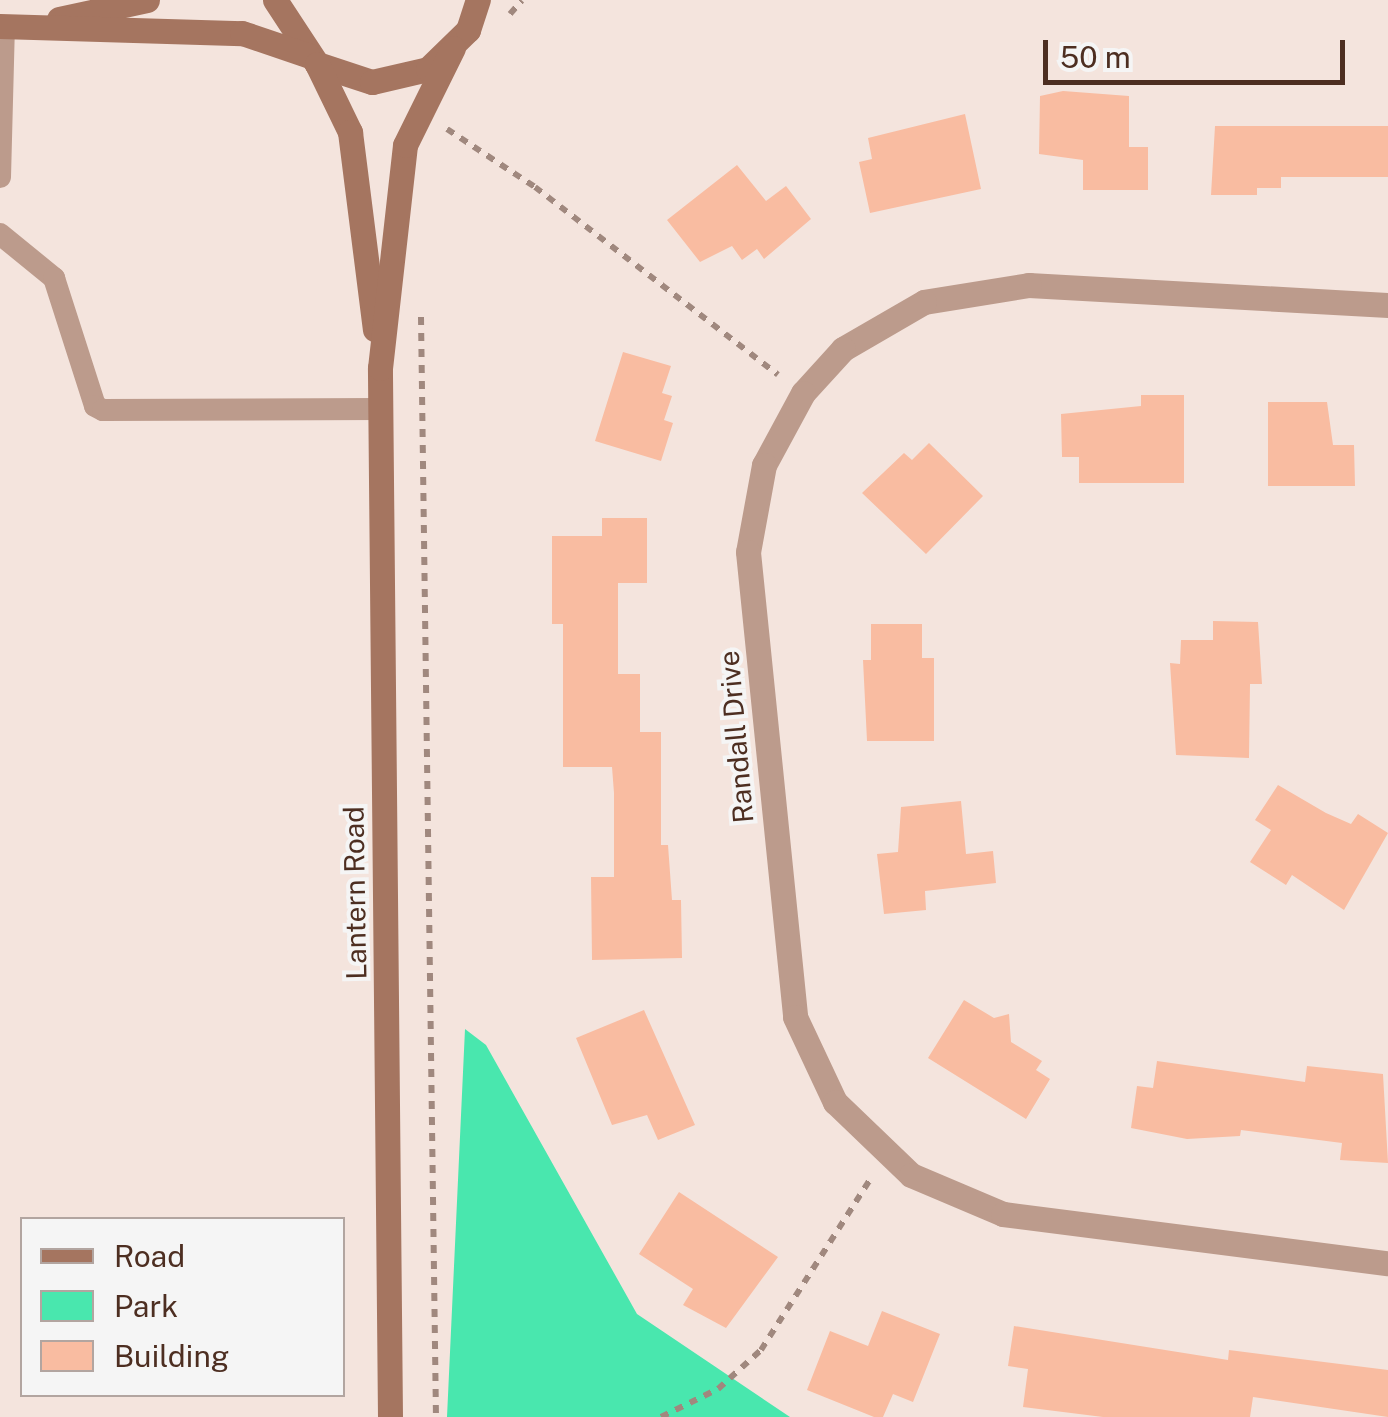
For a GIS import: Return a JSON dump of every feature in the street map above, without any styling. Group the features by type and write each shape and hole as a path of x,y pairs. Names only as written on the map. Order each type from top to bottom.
{"street":[{"path":"10,26 147,0"},
{"name":"Lantern Road","path":"276,0 350,132 380,368"},
{"name":"Lantern Road","path":"390,1417 380,368 405,145 452,48 480,4"},
{"path":"10,26 242,33 372,82 400,79 452,48"},
{"name":"Randall Drive","path":"1388,304 993,287 882,321 803,393 764,465 748,552 788,966 813,1064 834,1102 885,1156 934,1189 1003,1214 1388,1263"}],"lane":[{"path":"0,177 10,26"},
{"path":"0,234 54,278 95,406 103,410 380,409"}],"path":[{"path":"499,30 522,0"},
{"path":"437,123 535,188 803,393"},
{"path":"423,359 436,1417"},
{"path":"660,1417 718,1389 761,1350 885,1156"}],"green space":[{"path":"465,1029 486,1045 637,1314 790,1417 447,1417"}],"building":[{"path":"1063,91 1129,96 1129,147 1148,147 1148,190 1083,190 1083,160 1039,154 1040,96"},
{"path":"965,114 981,189 870,213 859,162 872,159 868,138"},
{"path":"1215,126 1388,126 1388,177 1281,177 1281,188 1257,188 1257,195 1211,195"},
{"path":"737,165 766,201 786,186 811,219 764,259 757,249 742,260 732,246 700,262 667,220"},
{"path":"623,352 671,366 662,393 672,396 664,420 673,423 661,461 595,441"},
{"path":"1141,395 1184,395 1184,483 1079,483 1079,457 1062,457 1061,414 1141,406"},
{"path":"1268,402 1327,402 1333,445 1354,445 1355,486 1268,486"},
{"path":"929,443 983,496 926,554 862,493 904,453 912,460"},
{"path":"602,518 647,518 647,583 618,583 618,674 640,674 640,732 661,732 661,845 668,845 672,900 681,900 682,958 592,960 591,877 614,877 612,767 563,767 563,624 552,624 552,536 602,536"},
{"path":"1213,621 1258,622 1262,684 1250,684 1249,758 1176,755 1170,663 1180,664 1181,640 1213,640"},
{"path":"871,624 922,624 922,658 934,658 934,741 867,741 863,660 871,660"},
{"path":"1278,785 1351,824 1358,814 1388,833 1344,910 1292,875 1286,885 1250,862 1271,830 1255,820"},
{"path":"961,801 966,854 993,851 996,883 925,891 926,910 884,914 877,854 898,852 901,807"},
{"path":"964,1000 994,1018 1009,1014 1011,1042 1042,1061 1036,1070 1050,1079 1026,1119 928,1058"},
{"path":"644,1010 695,1125 658,1140 647,1115 612,1125 576,1038"},
{"path":"1157,1061 1305,1082 1307,1066 1383,1074 1388,1163 1340,1160 1342,1143 1241,1130 1240,1136 1187,1139 1131,1128 1137,1086 1153,1088"},
{"path":"679,1192 778,1257 726,1328 683,1305 693,1289 639,1254"},
{"path":"882,1311 940,1334 913,1402 893,1394 883,1417 874,1417 807,1390 830,1331 868,1346"},
{"path":"1014,1326 1228,1360 1229,1350 1388,1370 1388,1417 1253,1397 1250,1417 1103,1417 1023,1407 1028,1369 1008,1366"}]}
